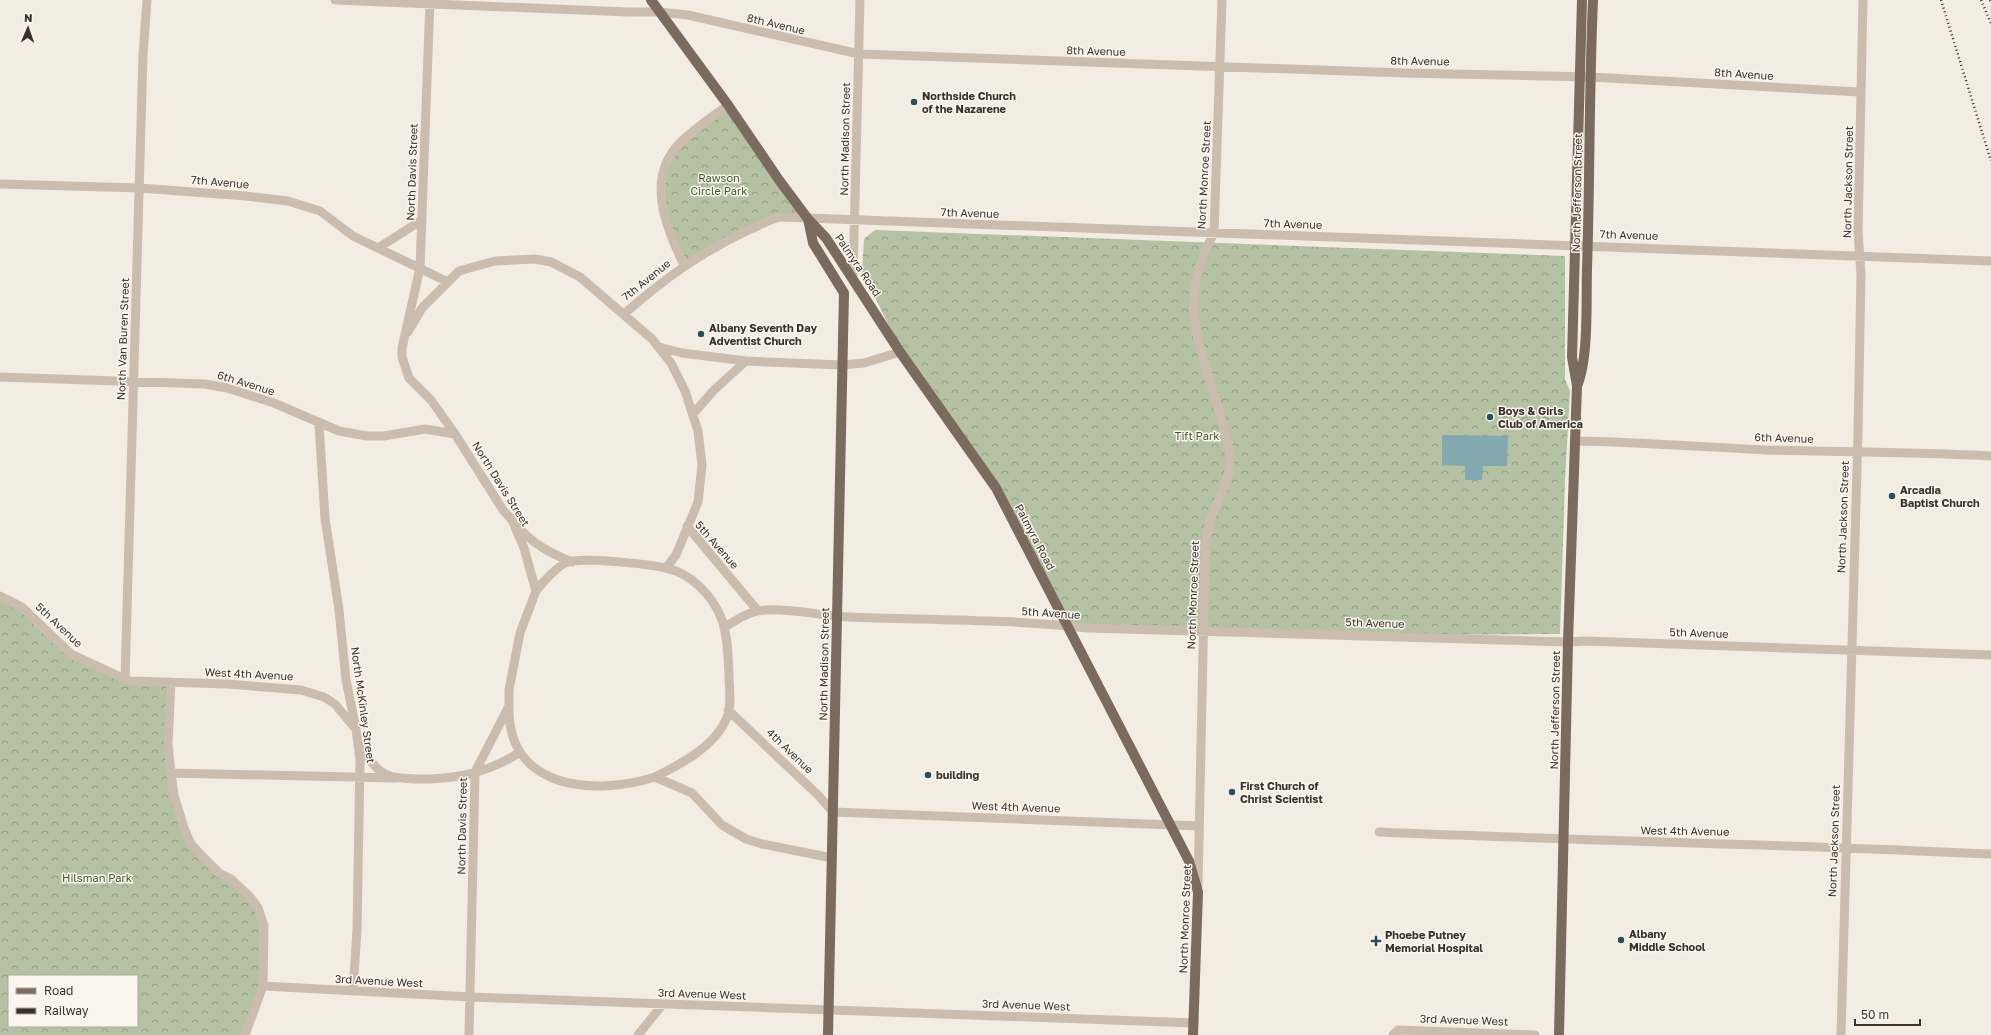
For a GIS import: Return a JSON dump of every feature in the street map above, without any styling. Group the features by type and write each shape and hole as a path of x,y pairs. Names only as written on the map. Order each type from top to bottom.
{"main road":[{"name":"Palmyra Road","path":"651,0 658,12 728,105 778,180 808,219 826,238 900,352 996,488 1169,825 1189,861 1198,892"},
{"name":"North Jefferson Street","path":"1577,386 1582,373 1584,356 1588,246 1582,0"},
{"name":"North Jefferson Street","path":"1559,1035 1568,642 1577,386 1572,357 1574,245 1585,77 1593,0"},
{"name":"Palmyra Road","path":"808,219 813,243 844,293"},
{"name":"North Madison Street","path":"828,1035 844,293"},
{"name":"North Monroe Street","path":"1193,1035 1198,892"}],"street":[{"name":"North Van Buren Street","path":"124,679 143,55 147,0"},
{"name":"8th Avenue","path":"335,0 430,2 628,12 658,12 688,15 859,54 1404,73 1585,77 1860,92"},
{"name":"North Madison Street","path":"852,278 855,220 860,0"},
{"name":"North Monroe Street","path":"1198,892 1207,538 1209,522 1226,483 1230,457 1193,314 1193,289 1203,254 1214,233 1221,66 1222,0"},
{"name":"North Jackson Street","path":"1841,1035 1857,452 1860,255 1858,232 1863,0"},
{"name":"North Davis Street","path":"430,2 420,268 404,340 402,357 409,378 431,400 455,434 503,510 512,520 524,548 536,591 520,633 509,690 509,706 475,772 469,1035"},
{"path":"684,265 672,242 664,215 661,183 669,156 680,143 728,105"},
{"name":"7th Avenue","path":"0,184 140,188 246,196 300,204 320,211 353,236 448,282"},
{"name":"7th Avenue","path":"624,314 658,284 684,265 732,238 776,218 1860,255 1991,261"},
{"path":"378,248 422,220"},
{"path":"404,340 422,308 459,271 495,261 516,259 551,262 580,277 624,314 659,347 671,363 693,414 701,448 701,484 698,502 687,526"},
{"path":"659,347 682,353 746,361 842,365 864,363 900,352"},
{"path":"693,414 714,390 746,361"},
{"name":"6th Avenue","path":"0,377 205,384 227,388 274,403 339,431 367,436 396,434 425,429 455,434"},
{"name":"North McKinley Street","path":"320,424 326,524 339,610 346,680 358,742 360,778 357,930 353,991"},
{"name":"6th Avenue","path":"1575,441 1753,449 1991,456"},
{"path":"512,520 527,537 542,549 572,562"},
{"name":"5th Avenue","path":"666,568 676,555 687,526 758,611"},
{"path":"509,706 511,731 520,752 533,767 543,774 570,784 589,786 626,784 655,777 677,766 706,744 720,730 728,716 730,688 724,628 714,606 691,578 675,570 666,568 600,562 566,562 550,575 536,591"},
{"name":"5th Avenue","path":"0,596 22,607 71,654 124,679"},
{"name":"5th Avenue","path":"724,628 742,616 758,611 781,610 837,616 1134,629 1568,642 1586,641 1991,655"},
{"name":"West 4th Avenue","path":"124,679 301,690 324,697 335,704 356,729"},
{"path":"171,682 168,744 171,773 178,812 191,844 219,872 237,884 250,897 261,912 264,926 263,986 246,1035"},
{"name":"4th Avenue","path":"728,710 819,796 833,812"},
{"path":"358,742 378,769 395,778"},
{"path":"171,773 441,779 475,772 504,763 520,752"},
{"path":"655,777 692,793 722,826 746,839 762,844 832,858"},
{"name":"West 4th Avenue","path":"833,812 1199,826"},
{"name":"West 4th Avenue","path":"1379,832 1564,840 1846,847 1991,854"},
{"name":"3rd Avenue West","path":"263,986 471,997 1194,1023"},
{"path":"638,1035 663,1004"},
{"name":"3rd Avenue West","path":"1393,1035 1398,1030 1535,1035"}],"green space":[{"name":"Rawson Circle Park","path":"728,107 807,217 780,216 684,264 673,242 662,193 671,158 681,145"},
{"name":"Tift Park","path":"875,230 1565,256 1565,379 1570,391 1565,480 1560,634 1420,635 1069,624 997,486 901,350 862,271 864,239"},
{"name":"Hilsman Park","path":"0,599 21,609 57,644 130,683 169,684 166,745 183,831 259,912 262,986 244,1035 0,1035"}],"water":[{"path":"1442,435 1508,436 1507,466 1483,466 1482,480 1465,480 1465,466 1442,465"}],"railway":[{"path":"1941,0 1991,161"},
{"path":"1981,0 1991,23"}],"place":[{"name":"Northside Church of the Nazarene","path":"914,102"},
{"name":"Albany Seventh Day Adventist Church","path":"701,334"},
{"name":"Boys & Girls Club of America","path":"1490,417"},
{"name":"Arcadia Baptist Church","path":"1892,496"},
{"name":"building","path":"928,775"},
{"name":"First Church of Christ Scientist","path":"1232,792"},
{"name":"Albany Middle School","path":"1621,940"},
{"name":"Phoebe Putney Memorial Hospital","path":"1376,941"}]}
